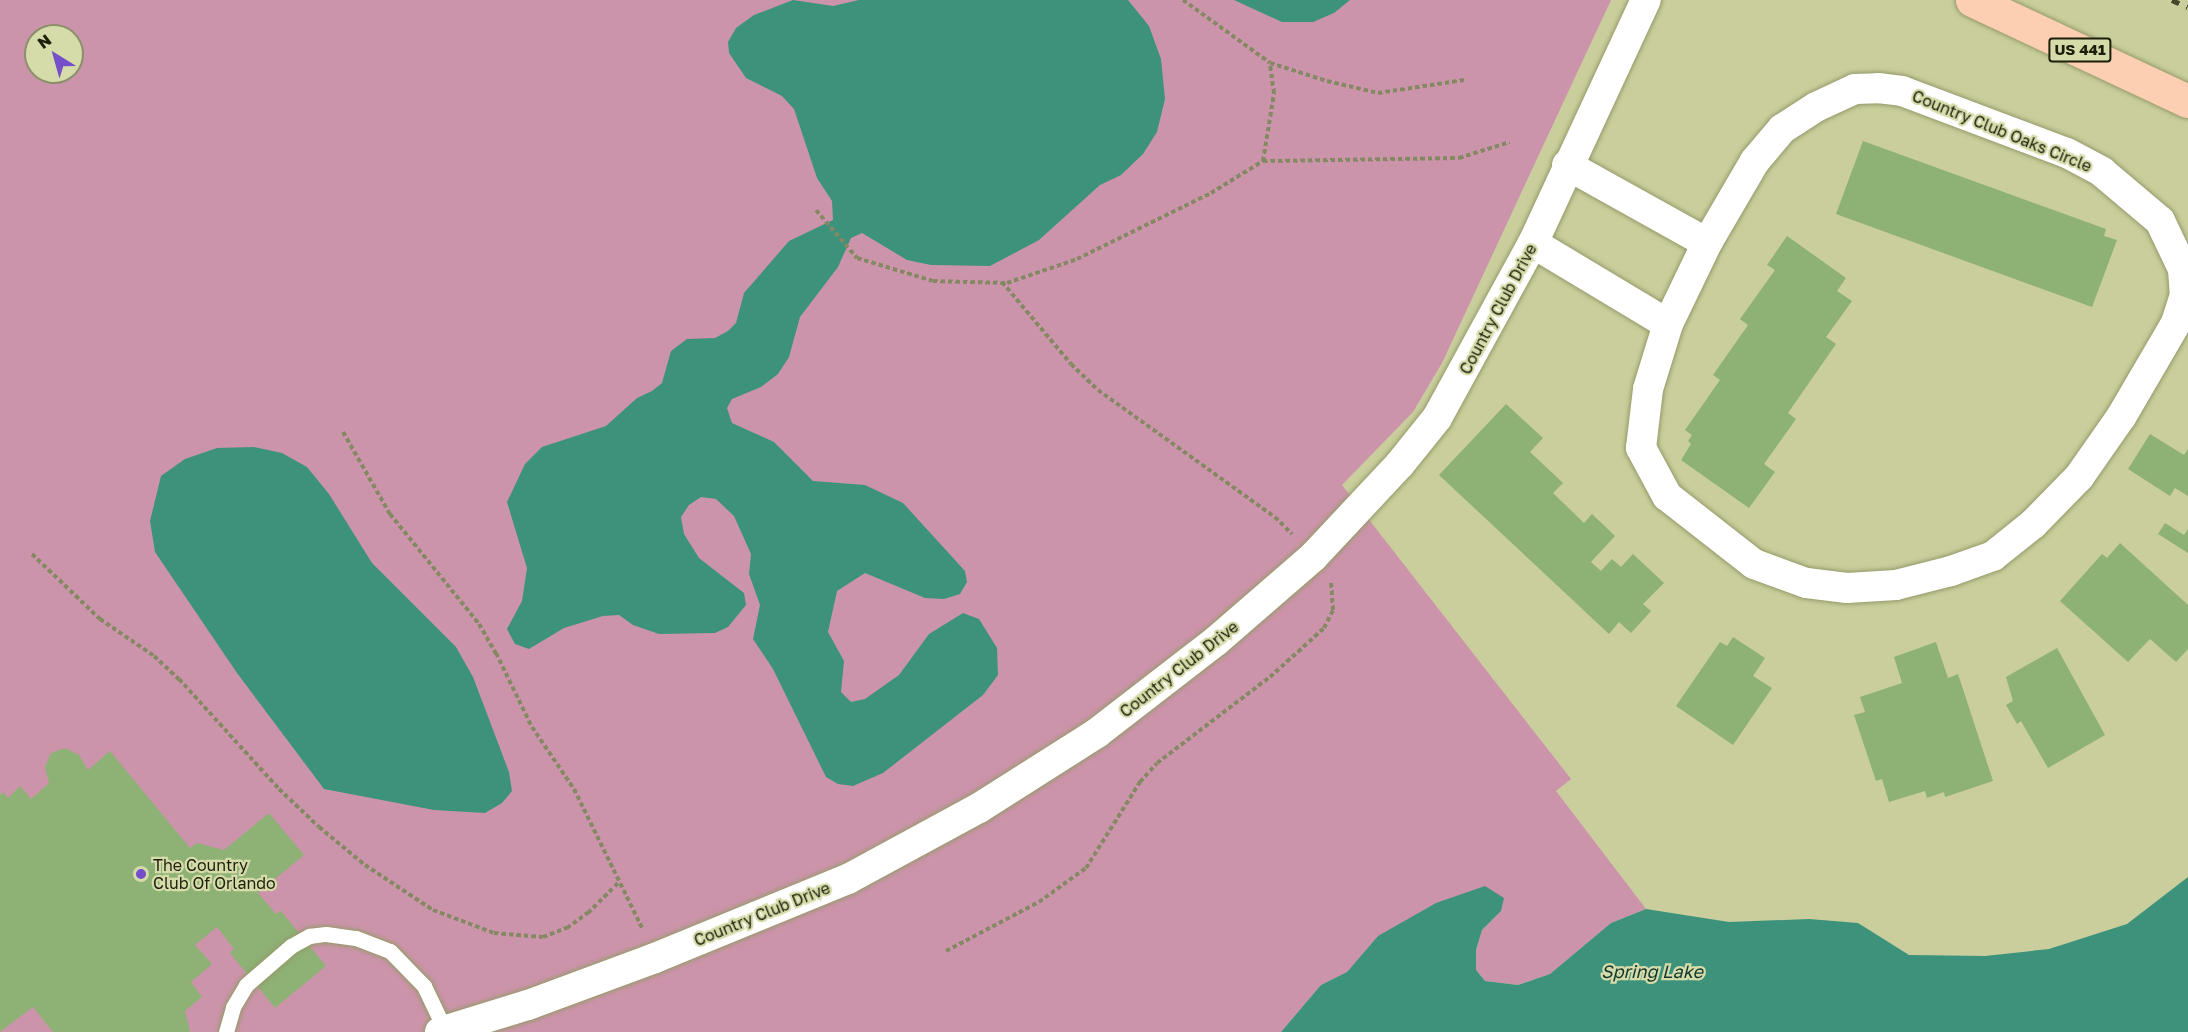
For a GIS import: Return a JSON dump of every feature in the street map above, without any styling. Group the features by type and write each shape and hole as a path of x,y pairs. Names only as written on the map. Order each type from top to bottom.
{"main road":[{"name":"US 441","path":"1972,0 2188,100"}],"street":[{"name":"Country Club Drive","path":"444,1031 528,1005 655,958 848,879 979,808 1097,733 1216,641 1312,557 1400,464 1437,418 1533,243 1646,0"},
{"name":"Country Club Oaks Circle","path":"1878,88 1902,91 2067,153 2102,172 2160,221 2183,269 2185,295 2176,323 2121,417 2079,477 2033,524 1993,556 1951,572 1896,585 1847,588 1806,583 1754,564 1667,496 1641,448 1648,389 1668,324 1707,243 1755,160 1782,129 1816,107 1855,89 1878,88"},
{"path":"1568,165 1707,243"},
{"path":"1533,243 1668,324"}],"lane":[{"path":"226,1032 233,1007 246,985 291,946 309,936 326,934 356,938 390,951 424,986 444,1031"}],"path":[{"path":"1183,0 1270,63 1378,93 1464,80"},
{"path":"1263,161 1274,93 1270,63"},
{"path":"816,210 857,258 933,281 1002,282 1077,259 1211,193 1263,161 1459,158 1510,142"},
{"path":"946,951 986,933 1070,883 1102,846 1140,782 1157,763 1270,677 1324,628 1334,610 1335,595 1331,581 1275,517 1098,390 1071,364 1002,282"},
{"path":"343,432 390,514 479,624 532,727 574,789 655,958"},
{"path":"32,554 100,620 179,679 279,789 319,827 365,865 433,910 494,933 543,937 567,928 588,913 619,882"}],"shaded area":[{"name":"The Country Club Of Orlando","path":"0,0 1611,0 1442,363 1413,412 1342,485 1571,779 1556,791 1646,909 1611,923 1550,974 1518,985 1485,981 1476,970 1476,950 1482,930 1501,911 1378,936 1347,972 1321,985 1281,1032 0,1032"}],"water":[{"path":"793,0 833,6 859,0 1128,0 1149,26 1161,59 1165,99 1157,132 1143,154 1121,175 1100,185 1039,240 990,266 931,265 907,260 862,233 851,238 838,267 800,317 789,357 778,374 761,387 732,399 727,408 732,423 774,442 813,481 865,485 903,503 965,571 967,582 960,594 944,599 925,598 865,573 837,591 828,632 844,661 841,692 851,702 865,699 899,675 929,634 963,613 979,619 997,648 998,675 983,695 883,773 853,786 838,784 826,777 773,669 753,639 760,605 749,574 751,554 734,516 716,499 701,497 689,505 681,517 684,534 699,558 744,593 746,605 728,627 715,633 659,634 633,625 619,615 603,616 564,628 529,649 515,644 507,629 522,601 527,568 507,502 525,464 542,447 606,426 637,398 652,391 662,383 671,351 687,339 715,338 728,331 736,323 744,293 789,241 833,220 832,201 817,178 794,109 782,96 746,78 729,53 728,42 736,28 754,15"},
{"path":"1234,0 1350,0 1334,13 1313,22 1282,22"},
{"path":"254,447 282,453 307,467 329,494 372,563 456,647 473,677 509,772 512,791 502,803 485,813 434,810 324,789 237,673 155,552 150,521 161,476 185,459 217,448"},
{"name":"Spring Lake","path":"2188,877 2188,1032 1281,1032 1321,985 1347,972 1378,936 1436,903 1485,886 1504,898 1501,911 1482,930 1476,950 1476,970 1485,981 1518,985 1550,974 1611,923 1646,909 1729,922 1809,919 1858,923 1909,955 1985,956 2049,949 2127,924"}],"building":[{"path":"1863,141 2106,229 2104,236 2117,240 2092,307 1836,214"},
{"path":"1787,236 1846,278 1837,291 1852,301 1826,337 1836,344 1788,413 1796,419 1764,464 1775,472 1749,508 1681,460 1691,444 1688,441 1692,435 1685,430 1720,380 1713,375 1748,325 1740,319 1775,270 1767,265"},
{"path":"1506,404 1543,438 1530,452 1563,483 1553,493 1584,523 1592,514 1615,536 1591,562 1601,571 1612,559 1621,567 1633,554 1664,583 1643,604 1651,611 1631,633 1619,622 1609,634 1439,475"},
{"path":"2150,434 2184,455 2188,449 2188,496 2175,488 2170,496 2128,469"},
{"path":"2165,523 2184,535 2188,529 2188,553 2158,534"},
{"path":"2120,543 2188,605 2188,649 2176,662 2150,639 2128,662 2060,601 2102,554 2107,558"},
{"path":"1733,637 1765,658 1753,676 1772,688 1733,745 1676,706 1720,642 1727,646"},
{"path":"1936,642 1948,678 1958,674 1993,781 1945,797 1944,792 1927,798 1925,791 1889,802 1882,779 1876,781 1854,715 1865,712 1860,697 1902,683 1894,657"},
{"path":"2057,648 2105,735 2048,768 2021,721 2017,724 2006,705 2013,701 2006,677"},
{"name":"The Country Club Of Orlando","path":"65,748 79,755 88,770 110,751 190,848 197,843 224,850 269,813 304,855 258,893 276,914 281,911 326,966 275,1008 230,953 234,949 217,927 195,945 212,964 191,982 202,997 185,1011 190,1032 53,1032 33,1007 0,1032 0,795 3,792 8,798 20,786 31,799 49,783 45,767 51,753"}],"railway":[{"path":"2172,0 2188,7"}],"place":[{"name":"The Country Club Of Orlando","path":"141,874"}]}
